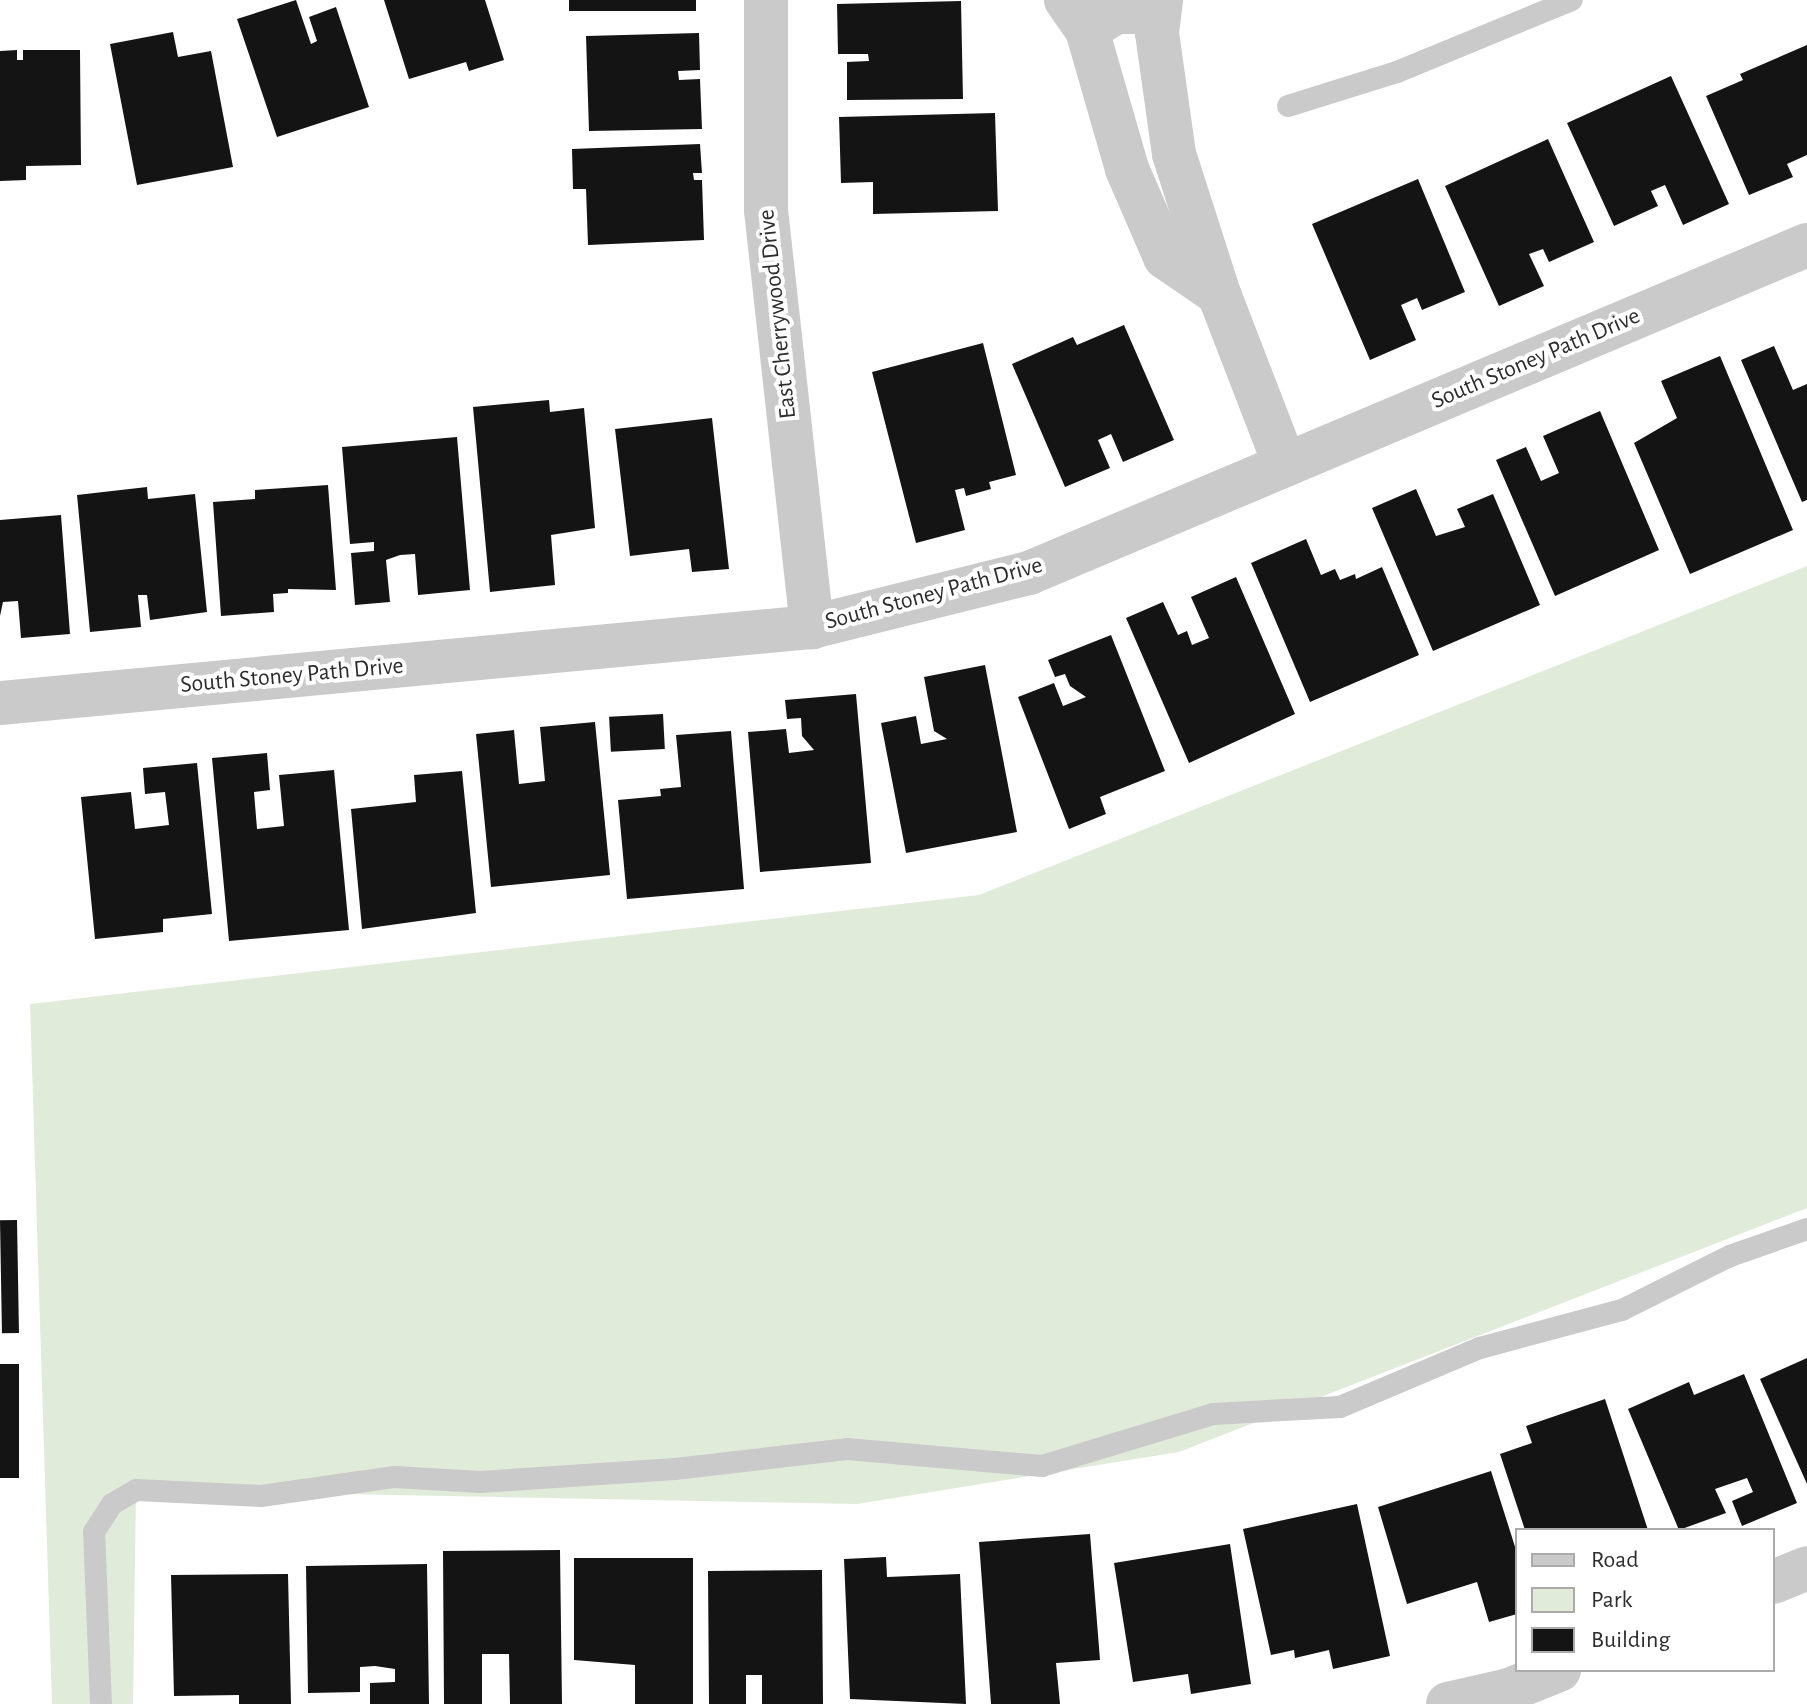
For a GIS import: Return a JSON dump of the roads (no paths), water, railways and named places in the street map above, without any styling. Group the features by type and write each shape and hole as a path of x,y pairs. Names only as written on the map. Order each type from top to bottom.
{"street":[{"name":"East Cherrywood Drive","path":"766,0 766,210 812,627"},
{"path":"1219,294 1165,257 1127,169 1105,85 1095,11 1160,6 1157,33 1174,154 1219,294 1285,465"},
{"name":"South Stoney Path Drive","path":"0,703 812,627 1029,573 1807,245"},
{"path":"1775,1581 1807,1568"},
{"path":"1448,1704 1509,1690 1554,1672"}],"lane":[{"path":"1288,106 1397,72 1572,0"},
{"path":"101,1704 94,1532 112,1504 136,1490 261,1496 395,1477 480,1482 675,1469 847,1449 1042,1466 1213,1414 1340,1407 1480,1348 1622,1310 1730,1256 1807,1229"}]}
